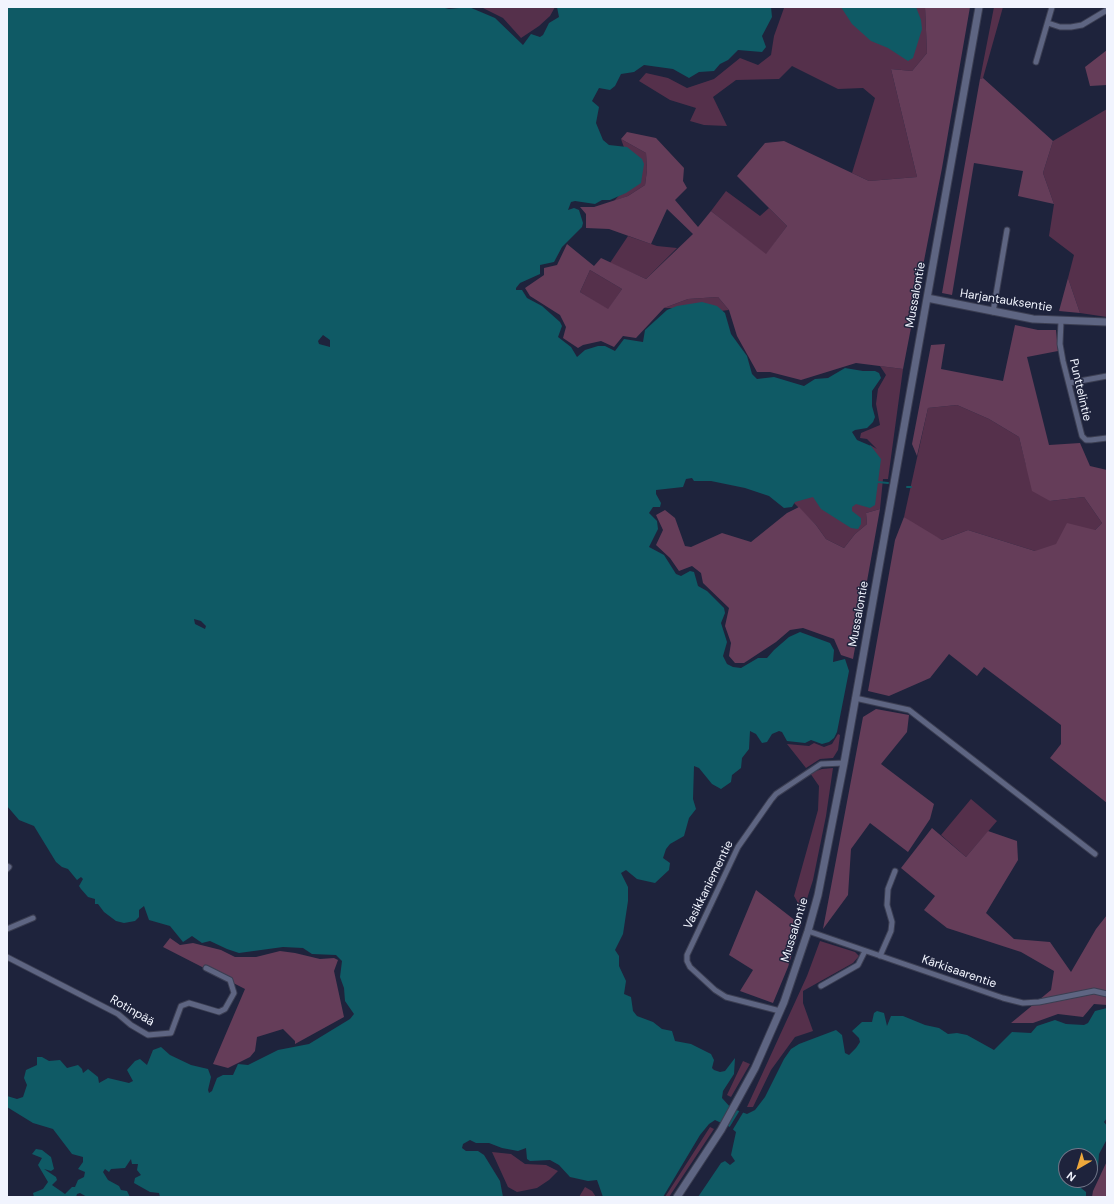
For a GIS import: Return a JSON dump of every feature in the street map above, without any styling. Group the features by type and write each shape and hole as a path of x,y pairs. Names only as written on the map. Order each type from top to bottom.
{"main road":[{"name":"Mussalontie","path":"677,1197 721,1130 756,1068 780,1011 808,931 827,852 844,763 979,7"},
{"name":"Harjantauksentie","path":"927,298 1033,319 1107,322"}],"street":[{"path":"1036,62 1052,7"},
{"path":"1048,23 1060,27 1082,25 1107,10"},
{"path":"993,312 1007,230"},
{"name":"Punttelintie","path":"1061,321 1060,344 1082,436 1086,440 1107,438"},
{"path":"1069,383 1107,376"},
{"path":"855,698 909,710 1095,854"},
{"name":"Vasikkaniementie","path":"780,1011 726,997 714,990 690,967 687,961 687,955 738,847 771,800 776,794 821,764 844,763"},
{"path":"7,866 9,867 7,869"},
{"path":"880,956 891,931 892,922 887,905 888,890 895,871"},
{"path":"7,929 33,918"},
{"name":"Kärkisaarentie","path":"808,931 1002,998 1023,1003 1040,1002 1094,991 1107,994"},
{"path":"822,986 858,965 865,951"},
{"name":"Rotinpää","path":"7,957 118,1014 131,1025 148,1034 171,1033 180,1006 189,1002 219,1012 226,1009 234,993 230,980 206,968"}],"shaded area":[{"path":"7,7 441,7 449,9 469,7 495,18 523,45 531,34 540,37 543,35 549,23 559,17 557,7 771,7 772,17 762,36 766,47 762,52 738,50 728,60 720,64 714,71 699,72 689,78 673,69 644,65 634,72 621,74 615,86 610,90 599,88 592,101 599,107 596,123 603,140 609,145 627,147 642,159 644,164 641,183 626,193 610,200 602,200 595,204 575,201 571,202 568,210 574,208 579,210 583,223 582,227 562,247 554,262 540,265 540,274 520,283 516,288 516,290 522,290 527,298 542,306 560,322 562,326 558,337 571,347 577,357 585,350 598,346 605,346 615,351 624,339 643,342 645,330 667,310 677,306 702,302 717,306 725,313 731,334 747,356 752,374 757,379 774,377 804,386 815,379 828,378 845,368 875,371 879,373 881,378 872,391 872,406 875,417 873,422 867,428 852,432 857,440 871,446 881,459 875,505 870,508 856,504 852,507 852,511 861,518 861,524 858,529 851,528 821,509 813,497 795,502 792,507 784,508 769,496 745,488 711,481 694,481 692,478 686,479 683,487 656,490 656,494 661,503 660,507 653,507 649,513 657,521 658,529 649,547 664,555 676,574 681,576 690,571 694,572 698,586 707,591 724,608 725,613 721,623 727,642 723,656 727,664 733,667 741,668 758,658 767,658 789,637 800,632 830,643 834,650 833,662 845,659 849,671 837,732 834,738 829,742 822,744 811,740 805,743 787,741 782,732 779,731 772,734 767,742 762,743 756,734 750,731 749,749 742,758 741,768 732,775 731,782 721,789 712,784 699,768 694,766 693,799 696,809 689,818 684,836 670,844 666,849 663,858 670,863 669,870 655,883 637,879 626,870 621,873 628,887 628,901 623,934 615,950 619,956 619,966 626,981 624,994 631,997 633,1011 637,1016 653,1022 662,1029 672,1031 675,1041 691,1044 711,1054 714,1060 712,1068 714,1070 720,1072 725,1071 735,1058 734,1074 723,1091 722,1098 731,1108 747,1114 755,1110 765,1097 784,1059 791,1049 799,1044 836,1030 842,1035 845,1053 849,1055 860,1042 859,1038 852,1031 862,1022 872,1022 874,1013 877,1011 884,1013 887,1026 891,1016 903,1016 925,1025 939,1028 948,1034 957,1033 967,1035 994,1050 1012,1032 1031,1033 1037,1026 1055,1020 1066,1024 1084,1025 1088,1023 1095,1011 1107,1008 1107,1118 1104,1122 1107,1126 1107,1139 1099,1154 1098,1168 1098,1148 1058,1148 1058,1188 1081,1188 1086,1192 1086,1197 698,1197 721,1163 725,1161 730,1165 735,1161 731,1155 736,1132 730,1127 715,1120 709,1124 700,1135 663,1197 603,1197 597,1180 588,1181 570,1177 559,1165 550,1160 530,1161 527,1159 526,1148 518,1151 502,1148 489,1143 476,1143 470,1140 463,1144 462,1148 466,1151 478,1151 484,1155 500,1181 503,1197 160,1197 159,1193 150,1192 134,1183 135,1178 141,1175 137,1170 138,1164 132,1164 131,1159 125,1168 111,1169 109,1172 105,1169 103,1172 108,1180 119,1186 121,1190 127,1191 130,1197 87,1197 80,1193 77,1194 76,1197 34,1197 33,1193 43,1189 48,1182 38,1165 42,1158 32,1154 36,1149 42,1150 51,1157 54,1169 51,1171 44,1169 56,1177 57,1180 52,1185 65,1194 72,1187 75,1187 78,1180 84,1177 85,1172 78,1169 83,1162 83,1157 72,1154 53,1129 33,1123 7,1107 7,1096 17,1099 23,1097 27,1085 24,1078 26,1070 37,1065 37,1057 42,1057 49,1061 60,1060 67,1068 78,1065 82,1069 83,1073 88,1069 98,1077 99,1083 108,1078 129,1083 133,1081 127,1070 135,1061 140,1059 147,1065 153,1050 161,1047 170,1055 191,1065 208,1069 211,1077 208,1090 209,1093 212,1091 217,1078 223,1075 233,1075 238,1064 248,1065 278,1050 309,1044 350,1019 354,1014 345,1001 344,988 340,977 342,961 336,955 312,954 303,948 283,947 239,953 210,941 202,943 192,936 183,942 170,926 149,920 144,906 139,910 139,917 135,921 124,923 116,921 104,912 98,904 95,904 95,899 88,897 81,889 79,886 83,879 81,877 77,880 68,869 62,867 56,862 34,826 19,820 7,806","holes":["323,335 330,340 330,347 319,344 318,341","194,619 201,621 206,626 205,629 195,624"]},
{"path":"481,7 555,7 550,16 539,26 521,38 503,18"},
{"path":"841,7 916,7 921,20 922,29 913,58 908,61 888,48 871,41 852,24"},
{"path":"925,7 927,53 912,71 891,69 917,177 869,181 852,173 875,98 863,88 838,89 792,66 779,79 736,80 713,97 727,126 704,125 690,121 696,108 670,100 639,81 646,73 668,78 687,88 714,79 740,58 758,65 771,55 774,36 784,8"},
{"path":"925,7 970,7 942,168 903,369 856,363 801,380 770,372 757,372 737,336 729,310 718,297 688,299 664,308 636,338 623,336 614,347 601,341 583,345 578,348 563,338 566,327 560,315 530,296 525,288 544,275 544,268 557,265 567,244 594,266 601,258 646,279 693,234 667,209 651,244 609,229 586,228 586,214 580,207 594,207 628,196 645,185 647,170 646,153 621,139 627,132 656,138 684,168 683,181 687,188 675,200 698,227 711,211 766,254 787,226 737,176 765,143 784,141 869,181 917,177 891,69 912,71 927,53","holes":["590,270 622,289 608,309 580,292"]},
{"path":"994,7 1003,7 983,78 980,79"},
{"path":"1107,50 1107,85 1090,86 1085,67"},
{"path":"983,78 1053,141 1043,173 1054,204 1018,196 1023,171 974,163 952,295 942,293 980,79"},
{"path":"1107,109 1107,317 1080,313 1068,278 1074,255 1049,236 1054,204 1043,173 1053,141"},
{"path":"621,139 646,153 647,170 645,185 628,196 614,201 626,188 626,153"},
{"path":"726,191 760,216 769,208 787,226 766,255 711,211"},
{"path":"628,236 657,246 677,248 646,279 610,263"},
{"path":"590,270 622,289 608,310 580,292"},
{"path":"1068,278 1080,313 1059,311"},
{"path":"718,297 729,310 703,313 689,308 664,308 688,299"},
{"path":"1015,325 1038,330 1056,330 1058,351 1027,357 1049,445 1080,443 1090,466 1107,470 1107,803 1050,758 1061,744 1061,725 984,667 977,676 949,654 930,678 889,696 868,691 895,540 904,517 942,540 968,530 1035,551 1056,544 1067,523 1095,530 1102,523 1084,497 1050,501 1032,491 1019,437 989,419 957,405 928,408 917,456 912,444 931,345 945,344 941,369 1003,381"},
{"path":"880,366 903,369 888,479 883,479 880,509 866,513 867,524 855,534 844,548 826,539 816,525 792,501 872,483 870,445 877,449 867,439 860,438 861,433 880,425 876,404 878,389 886,375"},
{"path":"957,405 989,419 1019,437 1026,465 1050,501 1084,497 1102,523 1095,530 1083,558 1035,551 968,530 942,540 921,530 904,517 928,408"},
{"path":"799,507 816,525 826,539 844,548 855,534 867,524 866,513 880,509 853,659 841,655 834,639 803,628 790,630 776,642 744,663 735,663 729,656 731,643 725,626 729,608 703,583 701,573 692,566 679,571 670,558 656,545 663,530 656,515 665,510 675,518 685,546 691,547 722,533 751,542 787,513"},
{"path":"876,709 909,715 907,732 881,764 934,804 930,819 908,852 870,823 851,849 848,895 823,929 863,717"},
{"path":"838,734 840,735 838,750 833,758 820,759 806,768 787,744 809,746 814,743 824,747 832,744"},
{"path":"833,768 826,816 813,880 805,905 798,903 794,896 818,810 819,786 810,773 822,769"},
{"path":"971,799 997,821 966,857 941,835"},
{"path":"932,828 966,857 988,831 1017,841 1018,860 986,913 1014,939 1050,942 1071,972 1096,929 1107,915 1107,1005 1094,1004 1083,1017 1058,1014 1033,1023 1011,1023 1051,990 1054,971 1021,952 947,928 924,910 935,896 901,868"},
{"path":"756,890 801,925 788,967 773,1003 740,991 753,970 729,955"},
{"path":"170,938 180,945 193,943 221,950 235,957 256,957 280,951 320,959 334,958 338,960 334,971 344,1017 295,1044 295,1041 283,1029 257,1037 255,1051 250,1057 228,1068 213,1064 245,989 163,947"},
{"path":"820,941 855,952 859,956 853,963 803,991 803,1003 813,1031 795,1037 771,1070 753,1107 747,1107 807,976"},
{"path":"743,1061 750,1064 731,1097 727,1095"},
{"path":"710,1127 714,1129 669,1197 665,1197"},
{"path":"492,1152 511,1154 525,1164 546,1165 558,1171 549,1180 537,1188 517,1192 508,1187"},
{"path":"1107,1161 1107,1194 1105,1197 1092,1197 1094,1188 1098,1188 1098,1180"},
{"path":"585,1187 592,1191 596,1197 579,1197"}],"pier":[{"path":"740,1110 744,1111 732,1131 729,1128"}],"waterway":[{"path":"878,482 888,483"}]}
